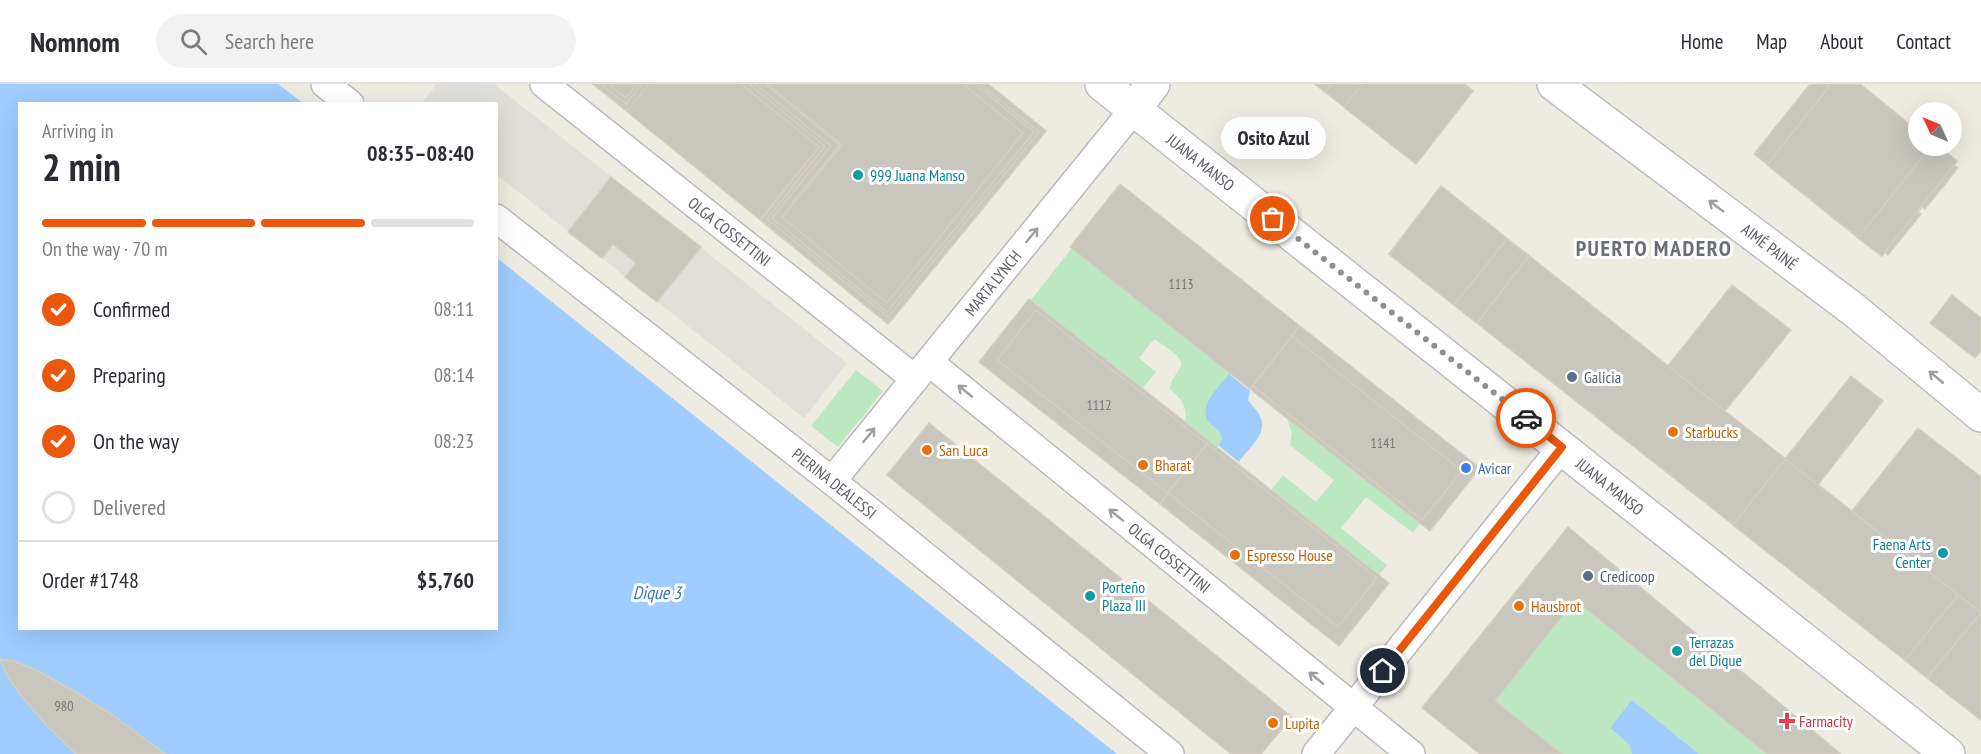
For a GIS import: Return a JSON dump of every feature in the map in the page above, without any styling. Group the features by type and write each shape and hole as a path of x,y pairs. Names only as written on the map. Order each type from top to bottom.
{"street":[{"path":"325,84 348,102"},
{"name":"OLGA COSSETTINI","path":"544,84 922,370 1411,754"},
{"name":"JUANA MANSO","path":"1102,84 1144,97 1562,447 1948,754"},
{"name":"AIMÉ PAINÉ","path":"1554,84 1854,310 1981,415"},
{"name":"MARTA LYNCH","path":"832,481 1144,97"},
{"name":"PIERINA DEALESSI","path":"498,220 832,481 1170,754"},
{"path":"1316,754 1562,447"}],"shaded area":[{"path":"437,84 494,84 847,363 804,418 498,176 498,102 423,102"}],"green space":[{"path":"1072,248 1231,373 1217,429 1222,439 1217,447 1185,421 1183,403 1170,389 1181,366 1181,362 1172,351 1154,339 1139,358 1156,372 1143,388 1031,300"},
{"path":"856,370 883,391 838,447 811,426"},
{"path":"1287,418 1420,523 1413,533 1366,497 1341,528 1387,565 1379,575 1271,490 1283,475 1316,502 1334,480 1290,445 1292,434"},
{"path":"1575,600 1767,754 1699,754 1632,700 1632,754 1562,754 1495,701"}],"water":[{"name":"Dique 3","path":"0,84 278,84 302,102 18,102 18,630 498,630 498,259 1117,754 0,754"},
{"path":"1229,374 1250,391 1248,400 1259,414 1262,423 1260,435 1239,462 1218,445 1222,439 1221,436 1207,418 1206,411 1210,398"},
{"path":"1632,700 1699,754 1632,754 1630,745 1610,728"}],"building":[{"name":"999 Juana Manso","path":"593,84 988,84 1046,131 888,324"},
{"path":"594,84 649,84 627,111"},
{"path":"601,84 642,84 626,104"},
{"path":"608,84 637,84 626,98"},
{"name":"999 Juana Manso","path":"741,84 988,84 1046,131 888,324 760,219 819,147"},
{"name":"999 Juana Manso","path":"749,84 980,84 1039,132 888,317 767,219 825,146"},
{"name":"999 Juana Manso","path":"755,84 975,84 1034,132 887,312 772,218 831,146"},
{"path":"765,84 851,84 956,170 875,269 793,202 840,145"},
{"path":"767,84 963,84 1023,133 887,303 782,217 842,145"},
{"path":"1315,84 1464,84 1473,91 1416,164"},
{"path":"1315,84 1332,84 1325,92"},
{"path":"1362,84 1464,84 1473,91 1416,164 1344,107"},
{"path":"1810,84 1860,84 1908,123 1908,156 1923,156 1858,238 1754,154"},
{"path":"1831,84 1860,84 1908,123 1908,156 1950,156 1957,161 1882,256 1767,165"},
{"path":"1923,156 1950,156 1957,161 1882,256 1858,238"},
{"path":"807,162 761,220 760,219"},
{"path":"1954,165 1958,168 1925,209 1922,207 1918,212 1921,214 1888,255 1885,252"},
{"path":"611,177 701,247 657,302 625,277 636,263 613,244 602,258 568,232"},
{"path":"1120,184 1300,326 1250,389 1070,247"},
{"path":"1441,186 1725,411 1673,477 1389,254"},
{"path":"1441,186 1507,239 1454,305 1389,254"},
{"path":"1507,239 1529,256 1477,323 1454,305"},
{"path":"1529,256 1958,595 1905,660 1477,323"},
{"path":"1732,285 1791,330 1725,411 1668,366"},
{"path":"1952,295 1981,318 1981,351 1975,358 1930,323"},
{"path":"1029,299 1209,441 1160,504 979,362"},
{"path":"1036,310 1207,444 1168,493 997,360"},
{"path":"1300,326 1480,468 1430,531 1250,389"},
{"path":"1292,336 1462,471 1422,520 1253,386"},
{"path":"1851,376 1883,401 1818,485 1785,459"},
{"name":"Porteño Plaza III","path":"929,423 1292,717 1261,754 1231,754 887,475"},
{"name":"Faena Arts Center","path":"1918,428 1981,477 1981,613 1852,511"},
{"path":"1209,441 1389,583 1339,646 1160,504"},
{"path":"1207,444 1377,578 1338,627 1168,493"},
{"path":"1785,459 1981,613 1981,720 1733,525"},
{"name":"Terrazas del Dique","path":"1568,527 1841,754 1767,754 1575,600 1495,701 1562,754 1480,754 1422,708"},
{"path":"1958,595 1981,613 1927,678 1905,660"},
{"path":"1981,613 1981,720 1927,678"},
{"path":"0,659 17,662 38,671 74,691 114,716 165,754 76,754 46,725 21,695 7,676"}],"way so far":[{"path":"1273,219 1526,418"}],"place":[{"name":"999 Juana Manso","path":"858,175"},
{"name":"Osito Azul","path":"1273,219"},
{"name":"Galicia","path":"1572,377"},
{"name":"Starbucks","path":"1673,432"},
{"name":"San Luca","path":"927,450"},
{"name":"Bharat","path":"1143,465"},
{"name":"Avicar","path":"1466,468"},
{"name":"Faena Arts Center","path":"1943,553"},
{"name":"Espresso House","path":"1235,555"},
{"name":"Credicoop","path":"1588,576"},
{"name":"Porteño Plaza III","path":"1090,596"},
{"name":"Hausbrot","path":"1519,606"},
{"name":"Terrazas del Dique","path":"1677,651"},
{"name":"Farmacity","path":"1787,721"},
{"name":"Lupita","path":"1273,723"}],"district":[{"name":"PUERTO MADERO","path":"1654,248"}],"route":[{"path":"1383,671 1562,447 1526,418"}]}
